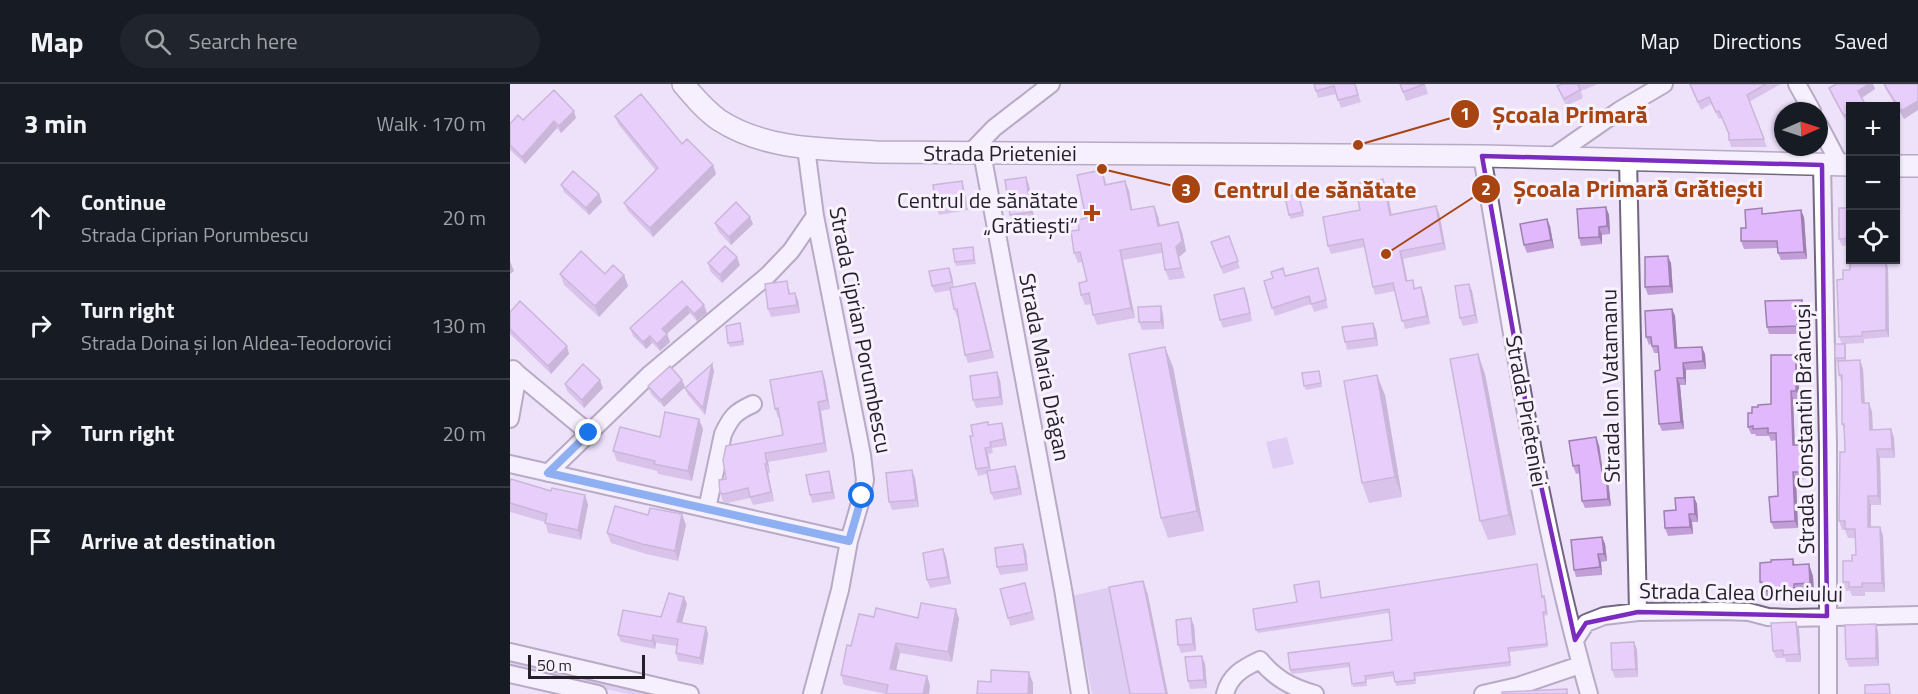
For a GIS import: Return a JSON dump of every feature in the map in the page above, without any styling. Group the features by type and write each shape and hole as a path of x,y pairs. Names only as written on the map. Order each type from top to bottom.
{"street":[{"name":"Strada Prieteniei","path":"683,84 700,104 720,120 766,140 806,148 876,152 1482,156 1838,165"},
{"path":"976,153 994,128 1051,84"},
{"path":"1551,158 1620,110 1664,84"},
{"path":"1797,84 1807,102"},
{"path":"1828,144 1838,165"},
{"name":"Strada Ciprian Porumbescu","path":"806,148 815,216 865,472 862,496 849,541 840,590 812,694"},
{"name":"Strada Maria Drăgan","path":"976,153 1063,589 1080,694"},
{"name":"Strada Prieteniei","path":"1482,156 1553,548 1589,694"},
{"name":"Strada Ion Vatamanu","path":"1628,159 1638,612"},
{"name":"Strada Constantin Brâncuși","path":"1828,694 1828,444 1838,165"},
{"path":"548,473 649,375 767,276 791,251 815,216"},
{"path":"514,370 589,433"},
{"path":"510,419 514,370"},
{"path":"707,509 723,434 734,415 753,404"},
{"path":"510,464 849,541"},
{"name":"Strada Calea Orheiului","path":"1575,640 1586,623 1604,616 1638,612 1721,611 1749,612 1768,616 1918,615"},
{"path":"510,652 690,694"},
{"path":"1225,694 1227,686 1238,670 1260,660 1270,673 1284,683 1315,694"},
{"path":"1484,694 1518,686 1580,664"},
{"path":"510,674 598,694"}],"highlighted area":[{"path":"1482,156 1822,165 1827,616 1638,612 1586,623 1575,640 1537,467"}],"shaded area":[{"path":"1287,437 1294,464 1273,469 1266,442"},
{"path":"1144,581 1148,595 1133,694 1092,694 1072,596"},
{"path":"510,659 661,694 628,694 510,667"}],"building":[{"path":"1314,84 1355,84 1358,95 1338,100 1334,86 1316,91"},
{"path":"1400,84 1425,84 1403,92"},
{"path":"1578,84 1580,90 1564,99 1557,86"},
{"path":"1690,84 1766,84 1747,95 1764,139 1729,140 1729,134 1719,111 1716,112 1709,97 1698,102"},
{"path":"1836,84 1869,84 1858,91 1864,102 1846,102 1846,115 1844,116 1829,88"},
{"path":"1884,84 1918,84 1918,101 1901,111 1900,102 1895,102"},
{"path":"554,90 574,111 559,126 554,121 522,157 510,145 510,124 518,115 523,120"},
{"path":"641,94 682,144 687,139 713,165 650,228 624,203 658,168 615,116"},
{"path":"1102,170 1105,185 1125,181 1131,210 1154,206 1158,226 1178,222 1182,241 1176,247 1181,268 1165,270 1161,243 1120,250 1131,308 1093,315 1089,293 1081,295 1079,283 1087,281 1080,252 1074,253 1071,231 1079,230 1078,220 1086,218 1077,175"},
{"path":"573,171 599,194 586,208 561,185"},
{"path":"1026,177 1031,212 1010,215 1005,180"},
{"path":"1383,179 1390,215 1436,206 1443,243 1400,251 1406,281 1413,280 1414,289 1421,287 1427,316 1402,321 1393,283 1373,287 1363,239 1328,246 1323,217 1360,210 1355,184"},
{"path":"962,181 965,202 936,207 933,185"},
{"path":"1298,194 1303,212 1289,215 1285,197"},
{"path":"736,202 750,217 729,237 715,223"},
{"path":"1606,207 1607,226 1599,227 1599,237 1579,238 1577,209"},
{"path":"1762,208 1762,214 1801,210 1804,252 1778,253 1777,241 1741,241 1741,228 1746,228 1745,210"},
{"path":"1839,208 1846,208 1846,238 1839,239"},
{"path":"1547,219 1551,240 1524,245 1520,224"},
{"path":"1229,236 1238,261 1221,267 1211,242"},
{"path":"725,246 737,257 720,275 708,263"},
{"path":"973,247 974,260 955,262 953,249"},
{"path":"581,251 605,274 613,265 624,275 595,306 560,274"},
{"path":"1668,256 1670,286 1645,287 1645,257"},
{"path":"1850,264 1886,264 1886,330 1862,332 1862,336 1839,337 1837,280 1843,279 1843,270 1850,270"},
{"path":"949,268 952,282 932,286 929,271"},
{"path":"1283,268 1285,276 1318,268 1326,300 1311,304 1309,296 1272,308 1264,281 1273,278 1271,272"},
{"path":"682,281 704,305 694,314 687,306 662,329 667,334 657,344 650,336 643,342 630,328"},
{"path":"787,281 789,294 795,293 797,305 768,309 765,284"},
{"path":"975,283 991,350 965,355 957,309 954,309 950,288"},
{"path":"1469,284 1475,315 1460,318 1455,286"},
{"path":"1244,288 1250,313 1220,320 1214,295"},
{"path":"1802,300 1802,312 1797,312 1797,326 1767,327 1765,301"},
{"path":"520,301 567,346 548,366 510,329 510,312"},
{"path":"1161,306 1161,322 1139,322 1138,307"},
{"path":"1672,309 1675,348 1702,347 1703,361 1683,363 1684,378 1677,378 1681,422 1659,424 1655,371 1660,370 1658,346 1652,346 1651,337 1646,337 1645,311"},
{"path":"740,323 743,341 728,343 726,326"},
{"path":"1373,323 1375,338 1345,342 1342,327"},
{"path":"1835,344 1845,344 1845,358 1835,358"},
{"path":"1165,347 1197,511 1161,518 1129,354"},
{"path":"1478,354 1509,515 1480,521 1450,359"},
{"path":"1771,355 1796,355 1796,391 1791,391 1793,445 1802,445 1803,472 1793,472 1795,521 1771,522 1769,497 1778,496 1776,433 1768,433 1768,428 1748,427 1748,413 1752,413 1752,407 1771,404"},
{"path":"1860,360 1862,403 1869,403 1870,430 1891,429 1892,449 1877,449 1878,496 1868,496 1868,527 1880,527 1882,583 1862,583 1862,587 1849,587 1849,582 1843,582 1843,561 1852,561 1852,555 1856,555 1855,529 1845,529 1845,521 1839,521 1840,452 1845,452 1844,424 1842,424 1842,375 1839,375 1838,361"},
{"path":"583,364 600,380 582,400 565,384"},
{"path":"712,364 703,408 685,388"},
{"path":"670,366 682,380 661,400 648,386"},
{"path":"822,371 827,400 818,402 824,443 765,453 771,492 750,497 748,488 720,493 719,480 726,479 723,460 726,446 783,435 778,408 775,409 770,380"},
{"path":"1319,371 1321,383 1304,386 1302,373"},
{"path":"997,372 1000,397 973,400 970,376"},
{"path":"1377,375 1395,477 1362,483 1344,381"},
{"path":"665,412 699,419 688,471 654,464 655,461 613,451 620,427 660,437"},
{"path":"988,422 988,425 1002,423 1004,439 990,442 991,447 985,448 989,467 976,469 970,436 973,436 971,425"},
{"path":"1596,437 1602,472 1606,472 1608,499 1582,501 1579,465 1573,466 1569,441"},
{"path":"1015,466 1019,488 991,493 987,471"},
{"path":"912,470 916,500 889,502 886,473"},
{"path":"829,471 832,492 810,495 806,475"},
{"path":"511,479 551,491 552,488 585,495 578,530 545,523 547,514 510,503"},
{"path":"1694,497 1695,514 1689,514 1690,527 1665,528 1664,511 1676,510 1675,498"},
{"path":"615,506 648,515 650,508 682,514 675,551 607,533"},
{"path":"1602,537 1604,554 1598,554 1600,567 1574,570 1571,540"},
{"path":"1023,544 1026,564 997,567 995,548"},
{"path":"943,549 948,577 927,580 923,553"},
{"path":"1793,559 1793,565 1809,564 1810,583 1794,584 1794,588 1783,589 1783,591 1766,591 1766,587 1763,588 1760,582 1760,563"},
{"path":"1537,564 1546,612 1543,612 1547,644 1508,648 1510,662 1414,673 1415,680 1395,682 1393,672 1365,676 1366,682 1352,684 1349,663 1291,670 1288,653 1392,640 1389,609 1256,630 1253,609 1297,602 1294,585 1319,581 1321,598"},
{"path":"1143,581 1166,694 1130,694 1109,587"},
{"path":"1025,583 1032,612 1008,618 1000,589"},
{"path":"669,593 684,597 677,622 706,627 700,658 676,653 678,639 653,635 652,641 618,635 623,610 661,617"},
{"path":"921,603 956,609 948,652 896,643 890,669 927,676 923,694 886,694 888,685 841,675 847,645 851,646 859,614 874,617 876,608 918,618"},
{"path":"1191,618 1193,644 1178,645 1176,620"},
{"path":"1796,622 1799,654 1783,655 1783,650 1773,651 1771,623"},
{"path":"1876,624 1876,658 1846,659 1845,625"},
{"path":"1634,642 1636,669 1612,670 1611,643"},
{"path":"1202,656 1204,680 1188,681 1185,657"},
{"path":"991,670 1029,672 1028,694 977,694 978,681 991,682"},
{"path":"1889,684 1890,694 1865,694 1865,685"},
{"path":"1567,689 1567,694 1502,694 1502,692"}],"place":[{"name":"Școala Primară","path":"1358,145"},
{"name":"Centrul de sănătate","path":"1102,169"},
{"name":"Centrul de sănătate „Grătiești“","path":"1092,213"},
{"name":"Școala Primară Grătiești","path":"1386,254"}],"route":[{"path":"589,433 548,473 849,541 862,496"}]}
